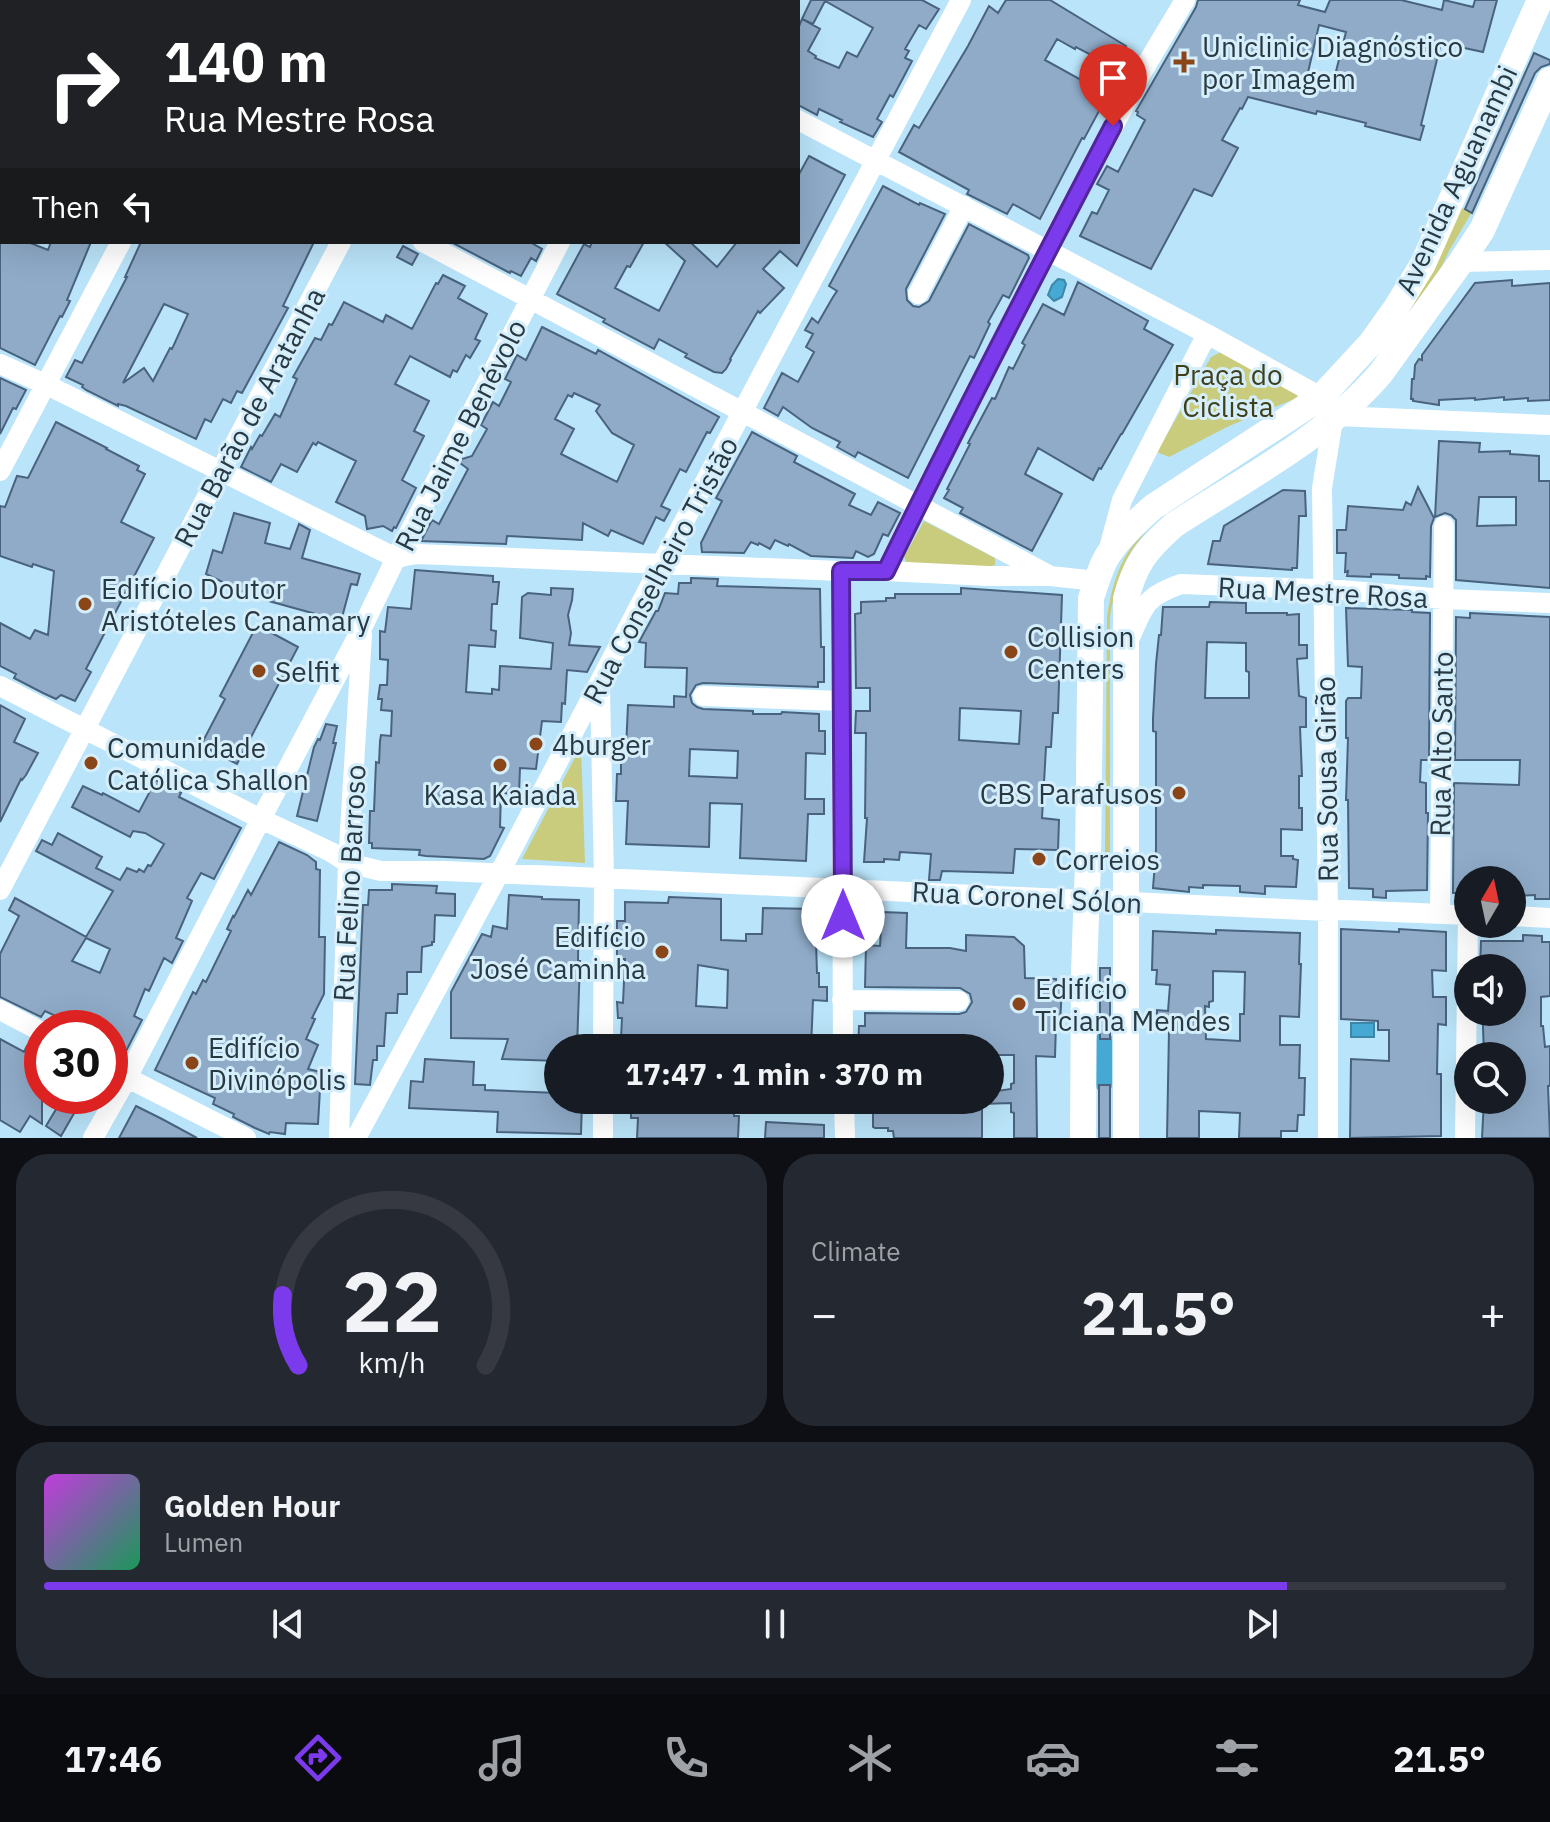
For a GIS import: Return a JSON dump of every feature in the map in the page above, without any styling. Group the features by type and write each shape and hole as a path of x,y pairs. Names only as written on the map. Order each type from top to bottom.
{"main road":[{"name":"Avenida Aguanambi","path":"1126,1138 1126,599 1132,576 1157,540 1174,525 1306,440 1331,411 1349,369 1396,308 1423,264 1540,0"},
{"name":"Avenida Aguanambi","path":"1083,1138 1091,598 1107,555 1134,523 1153,507 1367,390 1482,230 1550,80"}],"street":[{"name":"Rua Conselheiro Tristão","path":"356,1138 961,0"},
{"path":"886,571 1047,251 1142,72 1185,0"},
{"path":"800,121 1207,334 1331,411 1550,425"},
{"path":"918,294 964,206"},
{"path":"0,471 120,244"},
{"name":"Rua Barão de Aratanha","path":"0,890 340,244"},
{"path":"427,244 1050,576"},
{"name":"Rua Jaime Benévolo","path":"128,1055 261,819 559,244"},
{"path":"1461,262 1550,260"},
{"path":"1107,555 1122,500 1207,334"},
{"path":"0,364 396,558 417,554 1050,576 1097,581"},
{"name":"Rua Sousa Girão","path":"1328,1138 1322,488 1331,411"},
{"name":"Rua Alto Santo","path":"1440,914 1444,526"},
{"path":"841,571 843,1034"},
{"name":"Rua Mestre Rosa","path":"1127,643 1149,601 1159,591 1181,584 1550,603"},
{"name":"Rua Felino Barroso","path":"339,1138 348,863 362,628"},
{"path":"600,684 603,1034"},
{"name":"Rua Coronel Sólon","path":"0,686 348,863 381,871 1454,914"},
{"path":"703,696 842,701"},
{"path":"1526,917 1550,918"},
{"path":"1465,1138 1468,938"},
{"path":"842,1000 959,1001"},
{"path":"0,1010 24,1023"},
{"path":"128,1078 246,1138"},
{"name":"Rua Jaime Benévolo","path":"93,1138 102,1114"},
{"path":"603,1114 603,1138"},
{"path":"844,1114 845,1138"}],"green space":[{"path":"1459,207 1472,212 1439,272 1410,311 1439,258"},
{"name":"Praça do Ciclista","path":"1221,352 1298,394 1297,398 1229,426 1169,457 1157,452 1211,357"},
{"path":"924,521 995,558 995,565 907,563 904,557"},
{"path":"1146,532 1122,572 1110,617 1110,857 1105,857 1107,617 1124,560"},
{"path":"581,746 585,863 522,859"}],"water":[{"path":"1058,279 1066,284 1062,297 1054,301 1048,295"},
{"path":"1351,1023 1374,1023 1374,1037 1351,1037"}],"building":[{"path":"811,0 922,0 939,9 926,29 919,25 905,49 909,51 905,58 912,61 877,119 882,122 873,137 819,109 817,115 800,106 802,19","holes":["825,1 873,28 857,57 847,52 839,68 815,58 808,51 820,29 802,19 813,24"]},
{"path":"1006,0 1050,0 1126,46 1114,67 1057,39 1045,60 1085,82 1083,85 1106,98 1040,219 1013,204 1007,214 967,194 969,190 899,152 914,125 919,128 989,6 998,13"},
{"path":"1198,0 1300,0 1298,5 1325,12 1330,0 1401,0 1442,10 1444,0 1473,7 1475,0 1497,0 1483,52 1441,43 1420,140 1365,126 1366,123 1248,97 1222,140 1238,148 1212,196 1194,189 1151,269 1080,236 1092,212 1097,214 1109,190 1097,184 1107,166 1118,172 1145,120 1136,111","holes":["1319,25 1346,32 1332,87 1306,81"]},
{"path":"1534,53 1550,60 1550,64 1535,73 1472,213 1465,209"},
{"path":"809,156 845,175 797,266 780,251 763,269 784,288 760,313 758,311 722,373 685,357 687,354 659,339 654,349 557,294 584,244 590,247 591,244 643,244 615,288 659,311 685,261 666,244 692,244 717,267 735,244 800,244 800,172"},
{"path":"883,186 919,205 945,214 906,289 907,300 913,306 919,307 929,301 969,224 1029,258 1009,298 1003,295 988,322 990,324 974,358 970,356 908,478 858,452 855,457 837,447 840,442 812,428 783,407 778,416 764,408 782,373 798,382 814,352 806,347 813,334 805,330 812,318 818,323 837,291 829,286"},
{"path":"0,244 33,244 48,250 50,244 90,244 67,300 70,301 35,365 0,348"},
{"path":"140,244 313,244 283,306 288,308 242,393 237,391 231,403 223,399 211,422 205,419 196,439 126,406 118,406 66,377 75,360 82,363 127,277","holes":["164,304 188,314 153,381 144,368 123,383"]},
{"path":"455,244 533,244 542,249 536,261 531,258 521,276"},
{"path":"403,246 418,254 412,265 397,257"},
{"path":"443,275 465,286 458,298 487,314 475,339 480,341 470,358 466,355 457,372 453,370 450,377 410,356 395,384 429,401 414,431 424,436 402,480 416,488 396,528 392,531 383,526 367,529 365,516 336,502 356,461 318,442 316,445 313,443 297,472 281,464 271,482 241,467 275,414 280,417 297,379 293,377 315,338 321,340 344,302 383,322 386,315 412,329"},
{"path":"1512,280 1512,286 1550,283 1550,400 1475,398 1439,400 1439,405 1413,401 1415,365 1419,359 1422,360 1422,355 1475,283"},
{"path":"1078,282 1148,321 1144,329 1173,345 1093,480 1038,448 1025,474 1062,494 1032,551 960,513 963,508 944,498 968,443 992,398 995,399 1009,367 1013,369 1025,345 1022,343 1043,304 1064,315"},
{"path":"542,327 596,354 598,350 719,417 710,433 707,432 686,472 680,469 661,506 670,510 664,521 656,517 643,544 611,530 608,536 583,523 582,540 507,536 506,544 421,541 432,520 439,524 468,469 460,463 462,459 472,456 487,429 481,425 493,402 499,406 511,382 505,379 517,355 526,360","holes":["574,393 600,405 596,411 612,433 634,445 617,482 561,454 574,429 555,419 568,395 572,397"]},
{"path":"0,378 26,390 0,434"},
{"path":"56,422 139,466 137,470 145,474 121,522 154,538 86,669 91,672 75,701 61,695 56,699 43,693 14,678 16,674 0,666 0,623 30,639 35,630 48,635 54,571 0,556 0,506 5,507 17,476 28,478"},
{"path":"752,432 797,456 794,462 855,494 849,505 871,515 878,502 900,513 888,536 883,534 874,554 868,557 856,551 853,558 811,556 775,540 770,549 751,542 744,553 702,552 701,543 722,501 716,498"},
{"path":"1439,441 1480,443 1479,452 1510,451 1510,454 1539,456 1539,481 1550,481 1550,588 1456,580 1456,520 1445,513 1435,517","holes":["1479,497 1516,497 1516,525 1477,526"]},
{"path":"1418,487 1434,518 1431,526 1430,577 1347,576 1346,553 1337,553 1337,530 1346,530 1348,506 1403,510 1406,502 1411,505"},
{"path":"1283,490 1305,491 1306,516 1299,516 1297,568 1208,564 1213,541 1220,541 1224,526"},
{"path":"234,513 270,523 265,543 290,549 299,524 310,530 302,558 360,574 357,585 351,584 341,621 265,600 266,597 241,591 206,574 213,550 222,553"},
{"path":"415,570 493,576 493,582 499,582 497,604 492,604 491,630 496,631 495,647 469,645 466,692 492,694 492,689 499,690 500,666 551,669 553,643 520,638 522,597 528,593 551,595 551,588 573,589 568,615 569,645 600,647 587,672 567,670 561,722 542,721 536,769 520,768 519,794 501,793 500,827 504,828 490,856 484,859 426,856 419,855 420,850 372,848 372,843 369,843 370,811 374,811 376,762 379,763 381,735 391,736 392,711 381,710 382,699 378,699 380,685 387,685 388,660 380,659 380,631 385,632 388,607 411,609"},
{"path":"691,578 718,579 717,586 820,589 824,682 818,682 818,687 703,683 696,685 690,695 692,703 703,709 753,711 753,714 819,714 819,731 825,731 825,754 806,753 805,799 824,799 824,814 808,814 806,861 740,858 742,804 710,803 709,847 626,844 628,801 616,801 621,749 626,749 628,705 674,707 674,696 686,697 687,668 645,667 646,643 639,642 665,593 678,594 679,583 691,583","holes":["690,749 738,751 737,778 689,776"]},
{"path":"961,588 1062,595 1058,713 1053,713 1051,747 1046,747 1042,818 1059,820 1058,850 1015,849 1013,873 942,871 940,880 929,880 931,854 900,852 899,860 864,862 866,733 855,733 856,711 870,711 870,688 856,688 855,614 861,613 861,602 886,601 886,598 895,598 895,594 961,594","holes":["960,708 1021,711 1019,744 959,740"]},
{"path":"1210,602 1246,603 1246,613 1299,614 1299,645 1307,645 1307,658 1297,659 1299,696 1306,698 1306,727 1300,727 1302,776 1299,776 1299,808 1302,808 1302,830 1281,829 1281,856 1293,856 1298,860 1296,887 1265,886 1265,894 1240,892 1240,886 1203,885 1203,888 1189,887 1189,892 1153,888 1156,732 1153,731 1153,718 1163,607 1209,607","holes":["1207,642 1246,643 1249,698 1205,698"]},
{"path":"1346,608 1430,613 1429,760 1421,760 1420,782 1426,783 1428,813 1427,890 1386,891 1386,898 1373,897 1373,889 1349,888 1346,701 1348,698 1361,698 1362,667 1348,666"},
{"path":"1470,613 1550,617 1550,899 1526,895 1526,866 1454,866 1453,893 1454,783 1519,785 1520,760 1455,760 1456,617 1470,618"},
{"name":"Selfit","path":"257,625 298,647 237,764 201,745 225,699 220,696"},
{"path":"0,705 25,719 14,742 38,753 0,822"},
{"path":"326,724 337,726 333,743 336,743 317,821 297,816 314,747"},
{"path":"156,780 181,793 179,797 241,828 214,879 201,873 187,898 192,901 176,938 183,941 172,963 164,958 149,991 145,989 134,1016 142,1020 128,1047 128,1010 27,1010 0,997 0,954 19,916 9,910 15,898 86,937 113,891 36,851 42,840 52,845 58,833 102,857 96,868 120,880 127,868 144,872 164,844 145,833 133,831 130,837 72,807 83,786 139,812","holes":["86,938 110,949 100,973 72,961"]},
{"path":"279,842 307,855 320,870 319,937 325,937 324,994 306,1039 318,1045 308,1069 321,1072 318,1124 286,1123 285,1134 269,1134 213,1104 215,1098 155,1070 193,992 196,994 203,980 206,982 231,931 227,929 233,916 248,890 251,895"},
{"path":"392,884 437,886 436,893 455,894 455,916 435,915 434,942 422,947 421,972 407,972 407,994 398,994 397,1013 386,1013 384,1046 377,1046 377,1060 373,1060 370,1085 355,1084 363,905 368,905 369,890 392,890"},
{"path":"509,895 579,900 577,1034 544,1034 544,1060 502,1059 508,1039 451,1038 451,992 482,934 491,937 493,926 507,929"},
{"path":"669,897 721,899 721,940 746,941 746,934 762,934 763,908 815,909 817,973 819,987 827,987 827,1001 813,1000 812,1034 621,1034 622,1018 618,1018 617,1002 623,1003 625,959 617,959 617,921 625,921 625,902 668,903","holes":["698,965 728,970 727,1008 696,1006"]},
{"path":"882,912 907,913 906,948 966,951 966,935 1014,937 1024,946 1025,978 1056,979 1056,987 1062,987 1055,1057 1036,1056 1037,1138 1014,1138 1014,1113 1011,1112 1011,1103 1004,1103 1004,1090 1011,1089 1014,1083 1014,1055 1004,1055 1004,1034 859,1034 859,1026 865,1026 865,1013 959,1014 966,1012 972,1002 970,994 960,988 865,987 866,945 880,946"},
{"path":"1341,929 1446,932 1446,971 1432,970 1433,997 1446,997 1446,1025 1438,1024 1441,1136 1350,1138 1351,1059 1389,1061 1389,1030 1378,1030 1378,1021 1341,1019"},
{"path":"1216,930 1300,933 1299,1017 1280,1016 1280,1045 1300,1045 1299,1078 1305,1078 1304,1115 1298,1115 1297,1131 1281,1131 1281,1138 1239,1138 1240,1113 1199,1111 1199,1138 1167,1138 1169,1030 1157,1029 1157,1010 1168,1011 1170,985 1156,984 1157,970 1152,970 1153,931 1216,934","holes":["1213,971 1245,972 1240,1041 1206,1039 1205,1006 1209,1007 1209,1002 1213,1001"]},
{"path":"1526,935 1542,936 1542,942 1550,942 1550,996 1541,997 1541,1026 1545,1047 1550,1046 1550,1138 1482,1138 1483,1114 1526,1114 1526,1042 1484,1042 1483,1027 1526,1026 1526,954 1481,954 1481,941 1523,941"},
{"path":"1100,968 1110,968 1110,1039 1100,1039"},
{"path":"0,1039 24,1052 24,1114 42,1114 42,1124 30,1116 20,1132 0,1120"},
{"path":"425,1059 474,1062 473,1085 485,1085 485,1090 544,1092 544,1114 582,1114 581,1134 497,1132 498,1112 409,1108 411,1081 423,1082"},
{"path":"1099,1085 1110,1085 1110,1138 1099,1138"},
{"path":"136,1106 162,1119 197,1138 119,1138"},
{"path":"53,1114 74,1114 61,1136 46,1126"},
{"path":"631,1114 734,1114 739,1116 738,1138 637,1138 638,1118 631,1118"},
{"path":"873,1114 982,1114 982,1138 894,1138 893,1131 888,1131 888,1128 873,1127"},
{"path":"766,1122 824,1125 824,1138 765,1138"}],"waterway":[{"path":"1104,1039 1104,1085"}],"place":[{"name":"Uniclinic Diagnóstico por Imagem","path":"1184,62"},
{"name":"Edifício Doutor Aristóteles Canamary","path":"85,604"},
{"name":"Collision Centers","path":"1011,652"},
{"name":"Selfit","path":"259,671"},
{"name":"4burger","path":"536,744"},
{"name":"Comunidade Católica Shallon","path":"91,763"},
{"name":"Kasa Kaiada","path":"500,765"},
{"name":"CBS Parafusos","path":"1179,793"},
{"name":"Correios","path":"1039,859"},
{"name":"Edifício José Caminha","path":"662,952"},
{"name":"Edifício Ticiana Mendes","path":"1019,1004"},
{"name":"Edifício Divinópolis","path":"192,1063"}],"route":[{"path":"843,916 841,571 886,571 1113,126"}]}
